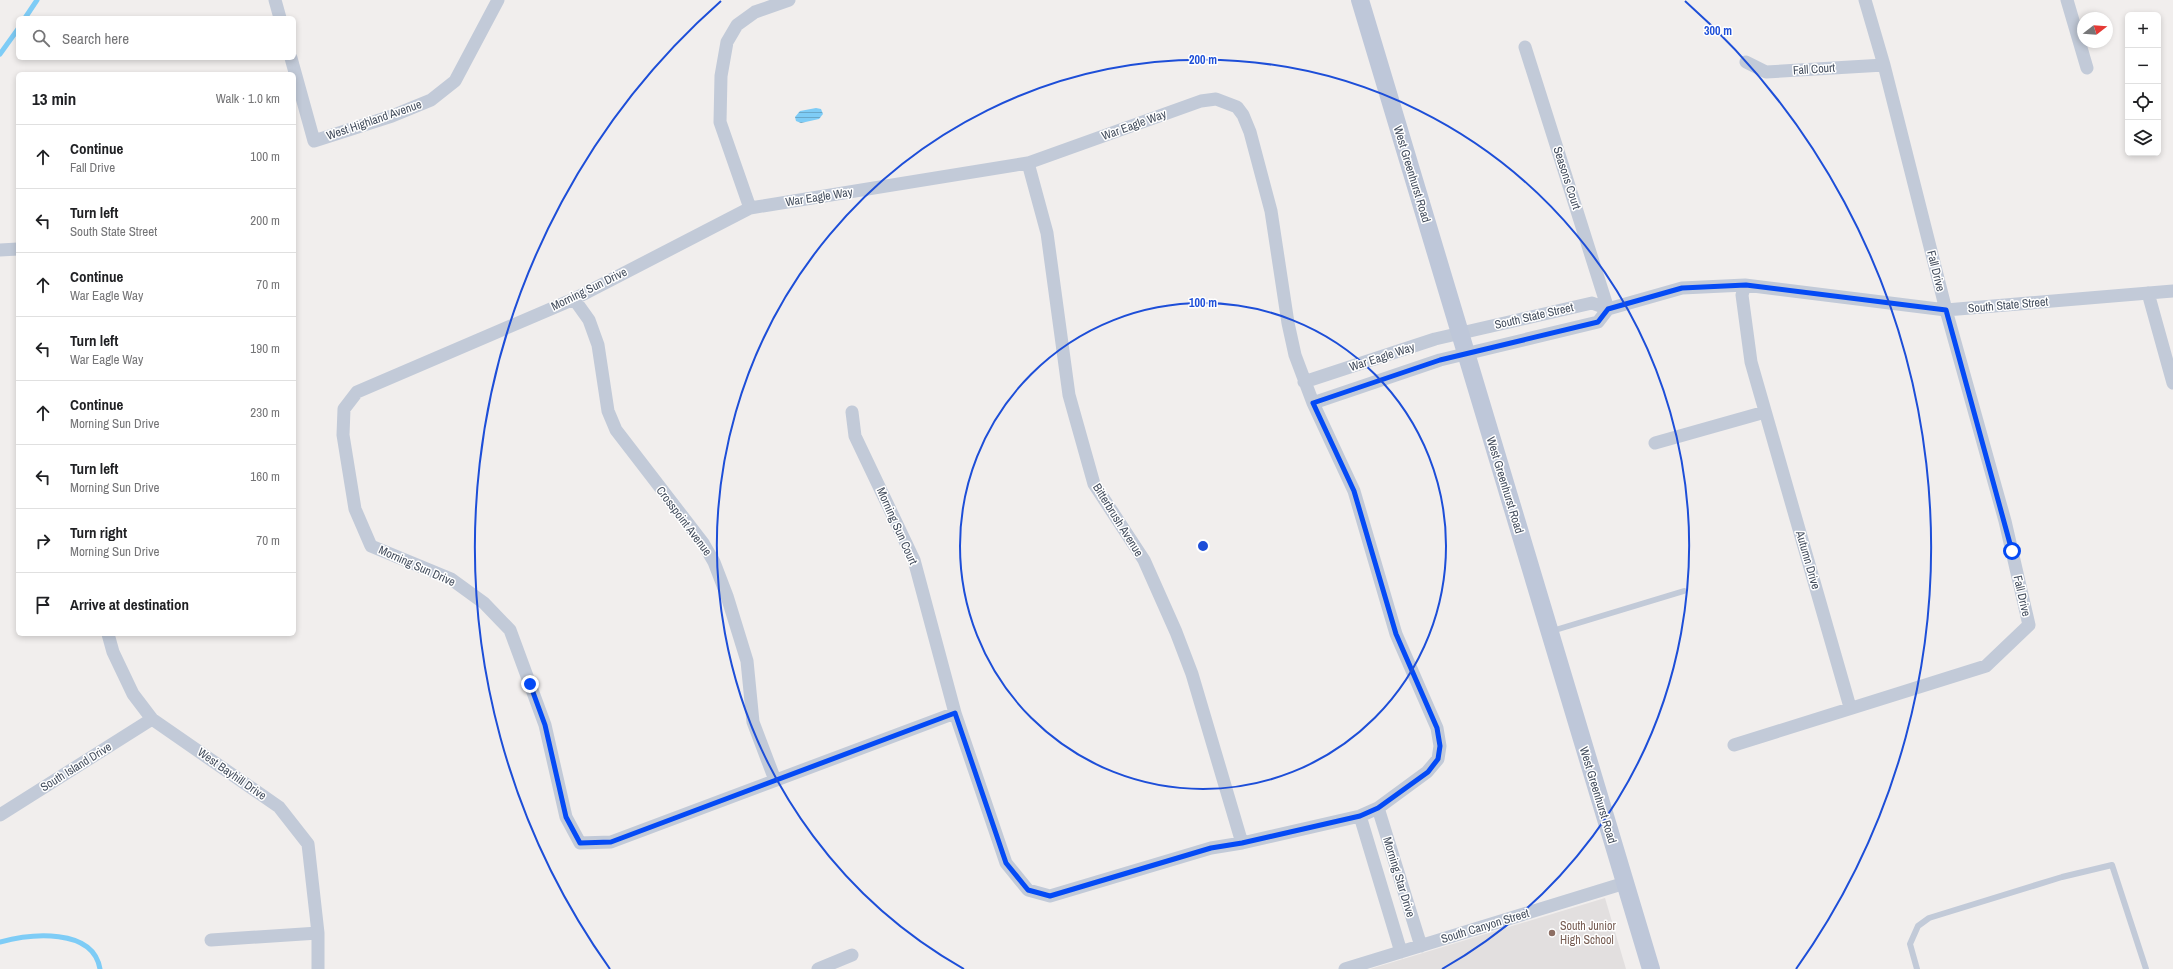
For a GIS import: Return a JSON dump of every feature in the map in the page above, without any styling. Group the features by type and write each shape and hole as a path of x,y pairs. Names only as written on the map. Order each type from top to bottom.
{"main road":[{"name":"West Greenhurst Road","path":"1360,0 1651,969"}],"street":[{"path":"275,0 279,16"},
{"name":"West Highland Avenue","path":"296,76 314,140 392,116 431,100 454,81 498,0"},
{"name":"Fall Drive","path":"1734,745 1850,707 1986,666 2029,625 2005,522 1946,310 1884,64 1865,0"},
{"path":"2067,0 2087,68"},
{"path":"750,208 720,122 721,76 727,42 737,25 755,12 782,1"},
{"name":"Seasons Court","path":"1525,47 1608,309"},
{"name":"West Highland Avenue","path":"292,60 295,72"},
{"name":"Fall Court","path":"1746,62 1766,72 1884,64"},
{"name":"War Eagle Way","path":"750,208 1028,162 1201,101 1216,99 1236,107 1243,115 1250,132 1271,211 1288,323 1304,382 1354,491 1396,634 1437,728 1440,746 1438,759 1428,772 1378,808"},
{"name":"Bitterbrush Avenue","path":"1028,162 1047,233 1069,395 1094,484 1144,560 1176,632 1192,674 1242,843"},
{"name":"Morning Sun Drive","path":"750,208 574,299 357,392 344,408 343,435 354,509 371,546 451,579 484,603 510,630 545,725 566,817 580,843 611,842 955,713"},
{"path":"0,250 16,249"},
{"name":"South State Street","path":"1466,354 1598,322 1608,309 1682,288 1746,285 1946,310 2173,291"},
{"name":"Autumn Drive","path":"1746,285 1742,295 1751,362 1850,707"},
{"path":"2148,293 2173,383"},
{"name":"Crosspoint Avenue","path":"574,299 589,320 598,345 608,411 616,430 703,543 714,562 727,596 747,660 753,722 774,780"},
{"name":"South State Street","path":"1460,334 1592,302 1608,309"},
{"name":"War Eagle Way","path":"1304,382 1435,339 1460,334"},
{"name":"War Eagle Way","path":"1313,403 1440,360 1466,354"},
{"name":"Morning Sun Court","path":"852,412 855,436 914,560 955,713"},
{"path":"1655,443 1765,412"},
{"name":"West Bayhill Drive","path":"109,636 113,652 133,694 152,719 279,807 308,844 318,933 318,969"},
{"path":"955,713 1006,863 1028,890 1050,896 1211,848 1242,843 1360,816 1378,808"},
{"name":"South Island Drive","path":"0,815 152,719"},
{"name":"Morning Star Drive","path":"1378,808 1421,946"},
{"name":"Morning Star Drive","path":"1360,816 1401,952"},
{"name":"South Canyon Street","path":"1346,969 1625,883"},
{"path":"211,940 318,933"},
{"path":"818,969 852,955"}],"lane":[{"path":"1550,632 1684,591"},
{"path":"1918,969 1910,944 1918,926 1929,918 2062,877 2112,865 2146,969"}],"shaded area":[{"name":"South Junior High School","path":"1605,898 1626,969 1370,969"}],"water":[{"path":"816,108 821,109 823,114 819,119 801,123 796,121 795,117 800,111"}],"waterway":[{"path":"26,16 37,0"},
{"path":"0,54 16,32"},
{"path":"0,942 27,937 43,936 73,940 86,946 95,955 100,969"}],"place":[{"name":"South Junior High School","path":"1552,933"}],"route":[{"path":"530,684 545,725 566,817 580,843 611,842 955,713 1006,863 1028,890 1050,896 1211,848 1242,843 1360,816 1378,808 1428,772 1438,759 1440,746 1437,728 1396,634 1354,491 1313,403 1440,360 1598,322 1608,309 1682,288 1746,285 1946,310 2012,551"}]}
